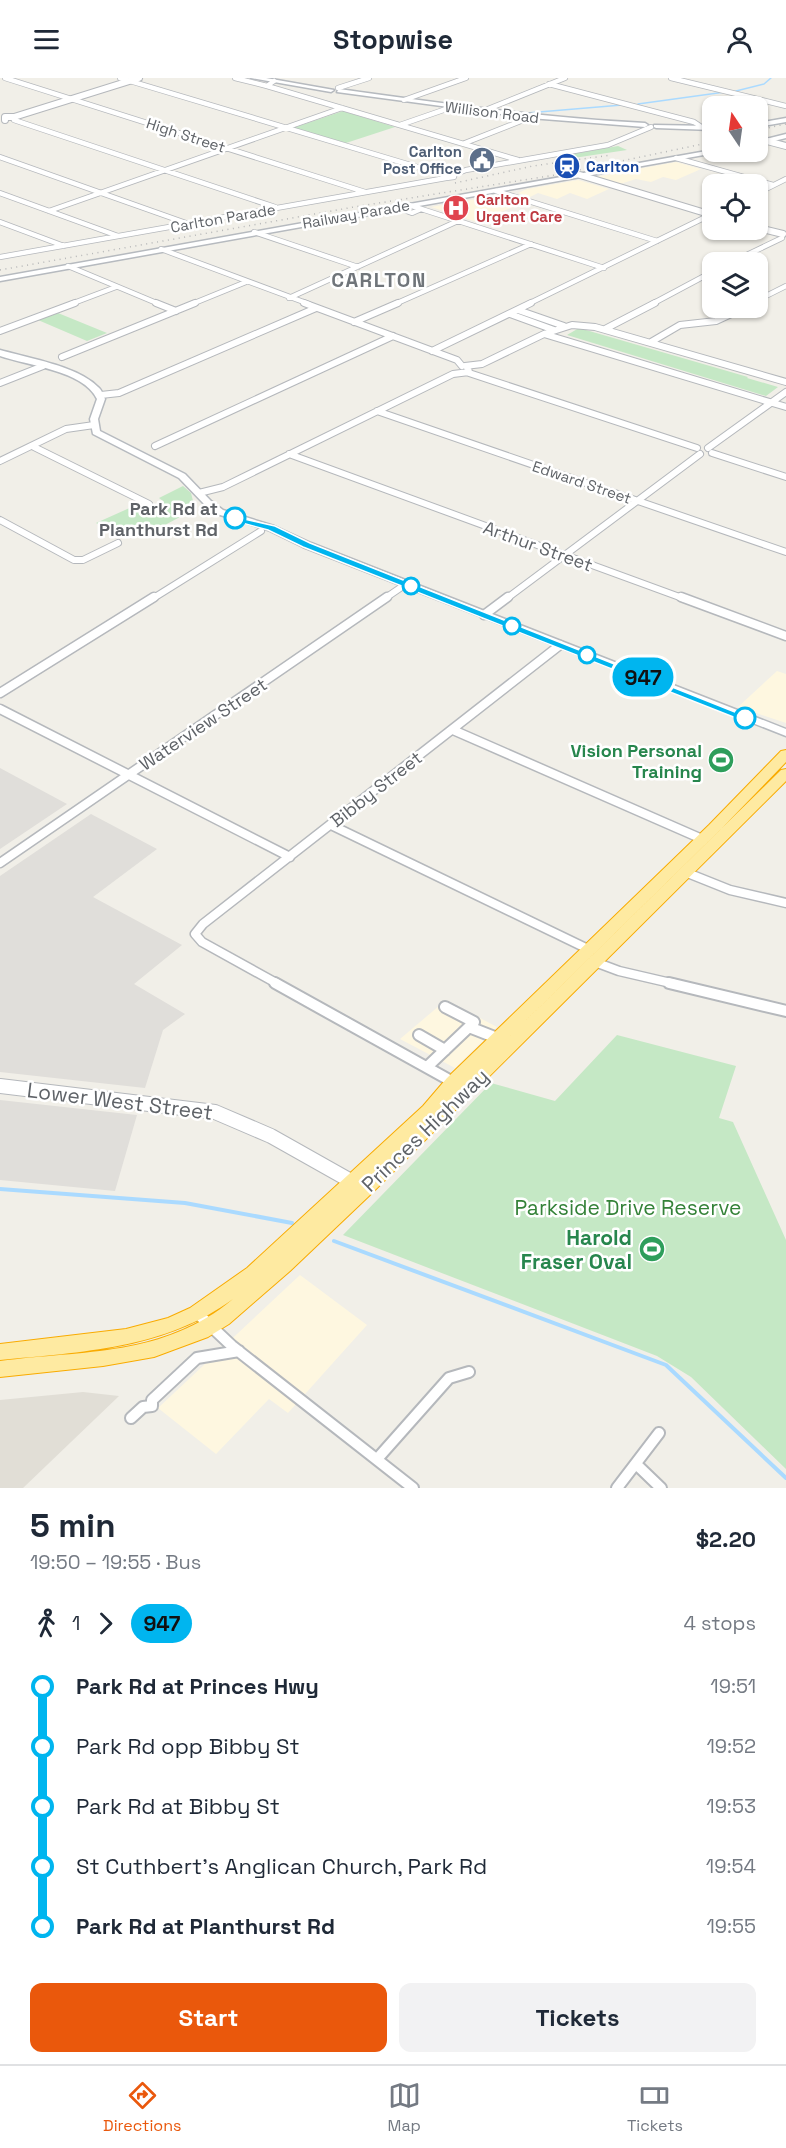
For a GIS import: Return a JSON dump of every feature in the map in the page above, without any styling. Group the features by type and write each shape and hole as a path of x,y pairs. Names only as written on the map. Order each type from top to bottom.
{"highway":[{"name":"Princes Highway","path":"359,1185 591,956 786,754"},
{"name":"Princes Highway","path":"0,1369 125,1354 176,1342 203,1320 291,1261 453,1082 497,1038 685,872 786,773"},
{"name":"Princes Highway","path":"0,1352 116,1338 203,1320"}],"main road":[{"name":"Willison Road","path":"254,78 531,117 602,124 700,126"},
{"path":"768,123 786,120"},
{"path":"771,140 786,131"},
{"path":"768,141 786,136"},
{"name":"Railway Parade","path":"0,279 702,154"},
{"path":"0,353 62,371 88,383 101,395 94,424 100,435 183,476 215,508 266,531 786,732"}],"street":[{"name":"High Street","path":"5,78 367,193"},
{"path":"120,78 445,176 518,160 608,145 651,126"},
{"path":"3,118 14,118 139,78"},
{"path":"235,78 270,81 342,108 518,160"},
{"path":"336,90 369,78"},
{"path":"404,100 466,78"},
{"path":"483,111 565,78"},
{"path":"671,78 786,106"},
{"path":"549,84 694,122 700,126"},
{"path":"399,125 452,106"},
{"path":"49,211 342,108"},
{"path":"464,143 531,117"},
{"path":"14,118 278,208"},
{"path":"771,140 786,146"},
{"path":"0,157 188,224"},
{"path":"676,158 773,185"},
{"name":"Carlton Parade","path":"0,257 367,193 445,176"},
{"path":"580,176 702,212"},
{"path":"768,188 786,179"},
{"path":"496,191 657,241"},
{"path":"0,193 119,237"},
{"path":"409,205 604,268"},
{"path":"396,207 412,213 421,208"},
{"path":"289,298 460,220"},
{"path":"432,351 702,220"},
{"path":"0,222 64,246"},
{"path":"768,231 784,237"},
{"path":"254,232 358,267"},
{"path":"753,252 784,237"},
{"path":"354,322 531,244"},
{"path":"160,249 457,360 465,370 698,451 710,451 786,477"},
{"path":"68,266 176,311"},
{"path":"605,329 702,277"},
{"path":"62,357 246,282"},
{"path":"768,295 786,286"},
{"path":"0,331 116,287"},
{"path":"101,395 119,393 316,308"},
{"path":"519,310 564,327"},
{"path":"510,314 554,330"},
{"path":"651,342 680,325 716,321 722,318"},
{"path":"199,493 223,487 377,411 544,334 564,327 580,325 605,329 786,382"},
{"path":"544,334 786,407"},
{"path":"155,446 393,336"},
{"path":"0,383 43,366"},
{"path":"710,451 786,392"},
{"name":"Edward Street","path":"377,411 786,552"},
{"path":"0,461 34,447 66,429 94,424"},
{"path":"34,447 148,504"},
{"path":"484,615 638,501 698,451"},
{"name":"Arthur Street","path":"289,454 786,636"},
{"path":"0,520 77,560 83,560 118,543"},
{"path":"0,693 266,531"},
{"name":"Waterview Street","path":"0,863 406,584"},
{"name":"Bibby Street","path":"426,1067 202,942 195,935 203,924 560,645"},
{"path":"0,709 290,857"},
{"path":"453,730 702,839"},
{"path":"331,825 619,971 786,1011"},
{"path":"685,872 730,890 786,903"},
{"path":"445,1007 474,1022 426,1067 453,1082"},
{"path":"470,1027 497,1038"},
{"path":"419,1035 445,1050"},
{"name":"Lower West Street","path":"0,1086 215,1112 249,1123 286,1141 359,1185"},
{"path":"203,1320 239,1351 378,1458 408,1486"},
{"path":"131,1418 143,1407 152,1406 152,1400 197,1358 239,1351"},
{"path":"378,1458 449,1378 469,1372"},
{"path":"617,1488 659,1432"},
{"path":"636,1464 661,1488"}],"shaded area":[{"path":"676,162 701,169 676,180 663,177 651,182 636,179 620,184 594,177"},
{"path":"578,180 609,189 587,199 570,193 557,199 538,193 530,197 518,193 527,189"},
{"path":"499,195 523,203 477,222 431,207"},
{"path":"777,671 786,674 786,723 738,707"},
{"path":"0,768 67,804 0,849"},
{"path":"91,814 157,849 93,897 182,945 134,984 185,1014 163,1030 145,1088 0,1072 0,876"},
{"path":"446,1000 497,1027 455,1068 400,1039"},
{"path":"0,1100 137,1115 115,1191 0,1180"},
{"path":"300,1275 367,1325 288,1413 269,1399 216,1454 158,1408"},
{"path":"83,1392 119,1396 23,1488 0,1488 0,1400"}],"green space":[{"path":"343,111 395,127 346,143 293,128"},
{"path":"618,146 627,150 560,160 556,157"},
{"path":"58,313 107,333 87,341 38,320"},
{"path":"579,328 778,387 766,396 567,335"},
{"path":"183,486 191,493 195,509 148,534 136,529 121,536 96,523 134,506 148,512 163,501 159,498"},
{"name":"Parkside Drive Reserve","path":"617,1035 736,1066 719,1118 733,1122 786,1240 786,1469 691,1377 657,1356 343,1235 491,1083 555,1101"}],"waterway":[{"path":"736,91 764,84 771,78"},
{"path":"638,104 725,92"},
{"path":"527,113 622,105"},
{"path":"0,1189 185,1203 292,1223"},
{"path":"334,1241 666,1365 786,1478"}],"railway":[{"path":"768,128 786,124"},
{"path":"0,270 354,207 555,175 702,144"},
{"path":"455,183 533,166 611,155"}],"bus line":[{"name":"947","path":"235,518 272,528 307,545 745,718"}],"place":[{"name":"Carlton Post Office","path":"482,160"},
{"name":"Carlton","path":"567,166"},
{"name":"Carlton Urgent Care","path":"456,208"},
{"name":"Park Rd at Planthurst Rd","path":"235,518"},
{"name":"Vision Personal Training","path":"721,760"},
{"name":"Harold Fraser Oval","path":"652,1249"}],"district":[{"name":"CARLTON","path":"379,280"}]}
